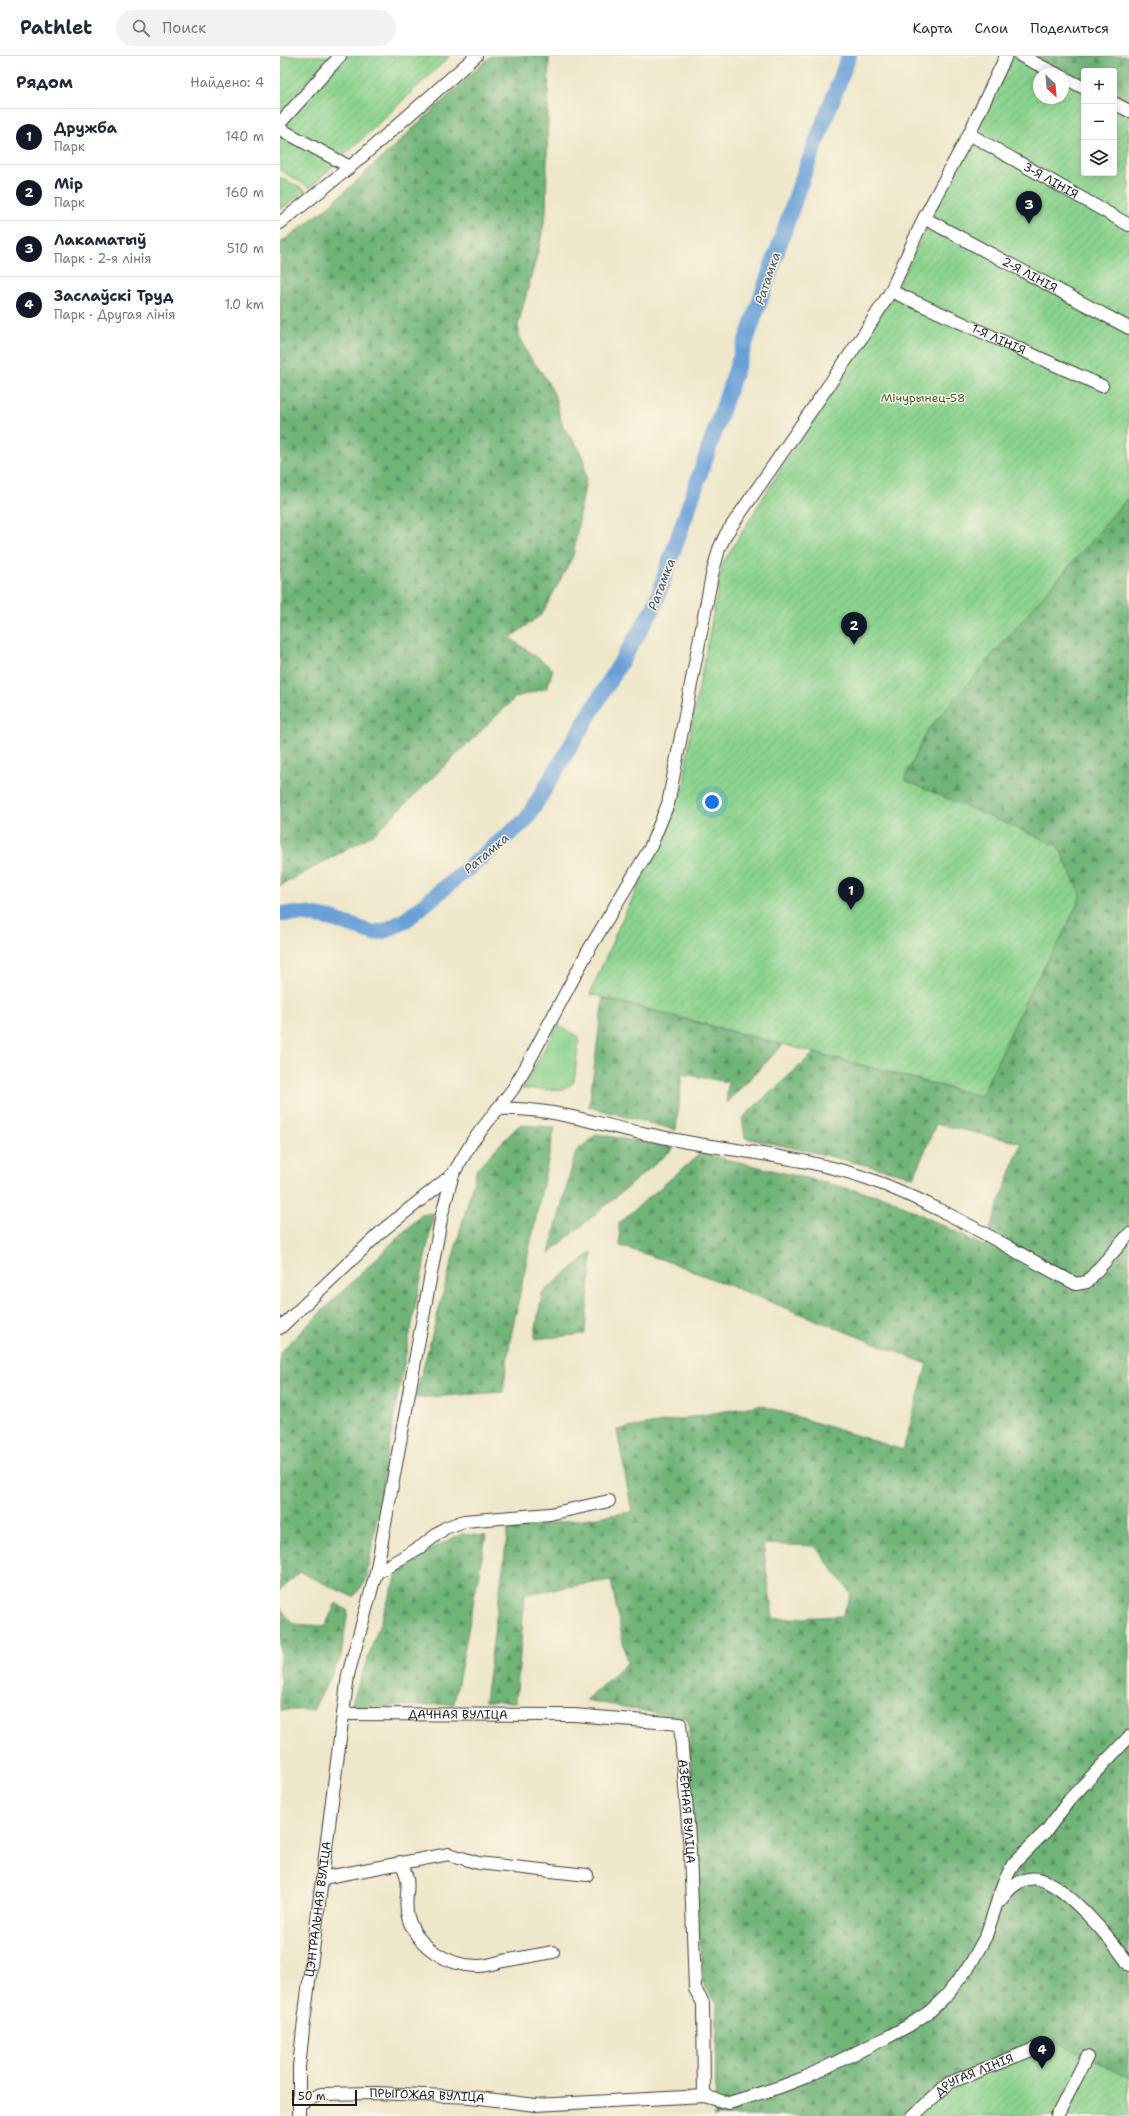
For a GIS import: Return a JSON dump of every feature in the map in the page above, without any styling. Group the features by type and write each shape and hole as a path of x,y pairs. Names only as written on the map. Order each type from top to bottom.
{"street":[{"path":"280,123 340,56"},
{"path":"280,223 350,167 476,56"},
{"path":"280,1328 383,1230 453,1174 472,1142 498,1109 527,1065 588,951 632,879 658,831 668,804 712,575 726,534 893,291 927,220 971,135 1006,56"},
{"path":"1021,56 1045,68"},
{"path":"1069,80 1081,86"},
{"path":"1116,104 1129,110"},
{"path":"280,129 350,167"},
{"name":"3-Я ЛІНІЯ","path":"971,135 1129,225"},
{"name":"2-Я ЛІНІЯ","path":"927,220 1129,328"},
{"name":"1-Я ЛІНІЯ","path":"893,291 1102,386"},
{"path":"498,1109 521,1108 716,1147 796,1159 837,1169 885,1185 962,1222 1076,1284 1087,1282 1129,1234"},
{"name":"ЦЭНТРАЛЬНАЯ ВУЛІЦА","path":"299,2116 299,2067 348,1675 376,1573 442,1214 453,1174"},
{"path":"376,1573 422,1546 445,1528 464,1521 550,1514 609,1501"},
{"name":"ДАЧНАЯ ВУЛІЦА","path":"343,1714 574,1715"},
{"name":"АЗЁРНАЯ ВУЛІЦА","path":"574,1715 680,1724 690,1850 695,1989 703,2003 704,2096"},
{"path":"998,1904 1003,1884 1012,1864 1047,1830 1070,1799 1129,1737"},
{"path":"322,1878 400,1862 449,1854 478,1863 587,1875"},
{"path":"400,1862 408,1878 407,1912 410,1923 418,1937 429,1948 446,1959 478,1966 554,1952"},
{"path":"998,1904 1004,1894 1017,1882 1030,1878 1054,1883 1089,1916 1119,1950 1129,1965"},
{"name":"ПРЫГОЖАЯ ВУЛІЦА","path":"300,2103 321,2094 375,2093 472,2097 535,2105 704,2096 729,2103 806,2077 908,2026 929,2012 947,1995 970,1965 986,1936 998,1904"},
{"name":"ДРУГАЯ ЛІНІЯ","path":"913,2116 949,2083 1044,2045"},
{"path":"1057,2116 1087,2057"}],"green space":[{"path":"280,56 450,56 310,188 280,170"},
{"path":"491,56 549,56 546,214 539,248 518,325 520,339 529,356 543,374 554,394 563,427 578,447 584,461 586,479 573,556 542,614 510,638 553,669 547,688 516,697 374,834 280,886 280,243 324,210"},
{"name":"Мічурынец-58","path":"1014,56 1030,56 1053,68 1033,68 1033,104 1069,104 1069,76 1081,82 1081,176 1117,176 1117,101 1129,107 1129,500 1126,500 927,731 904,780 1058,846 1081,896 1060,940 1032,987 981,1096 590,994 620,924 663,836 684,784 691,728 723,563 811,420 893,295"},
{"path":"1030,56 1129,56 1129,107 1117,101 1117,68 1081,68 1081,82 1069,76 1069,68 1053,68"},
{"path":"280,177 306,191 280,210"},
{"path":"1126,500 1129,500 1129,2078 1051,2039 947,2079 903,2116 715,2116 717,2004 702,1982 688,1719 586,1700 627,1663 611,1580 525,1594 516,1702 485,1701 508,1530 632,1512 617,1430 760,1405 903,1450 927,1364 667,1261 620,1246 619,1223 701,1153 888,1198 984,1246 1021,1143 936,1124 914,1177 813,1152 745,1138 742,1118 814,1053 981,1096 1032,987 1060,940 1081,896 1058,846 904,780 927,731","holes":["763,1544 815,1546 851,1594 842,1616 773,1619"]},
{"path":"603,998 783,1045 726,1103 728,1082 682,1074 676,1130 589,1107"},
{"path":"558,1025 579,1037 574,1082 563,1090 522,1089"},
{"path":"519,1125 555,1127 510,1341 503,1392 415,1398 477,1168"},
{"path":"597,1134 674,1148 549,1253 576,1151"},
{"path":"434,1213 397,1399 366,1581 353,1597 300,1572 280,1591 280,1352 421,1215"},
{"path":"592,1252 585,1334 534,1339 542,1293"},
{"path":"462,1534 486,1536 454,1704 350,1708 401,1564"},
{"path":"336,1603 348,1611 341,1657 313,1710 280,1710 280,1607 293,1624 325,1626"},
{"path":"1051,2039 1129,2078 1129,2116 903,2116 947,2079"}],"waterway":[{"name":"Ратамка","path":"280,914 306,914 332,919 373,933 387,930 407,919 526,820 654,607 802,179 849,56"}],"place":[{"name":"Лакаматыў","path":"1029,224"},
{"name":"Мір","path":"854,645"},
{"name":"Дружба","path":"851,910"},
{"name":"Заслаўскі Труд","path":"1042,2069"}]}
